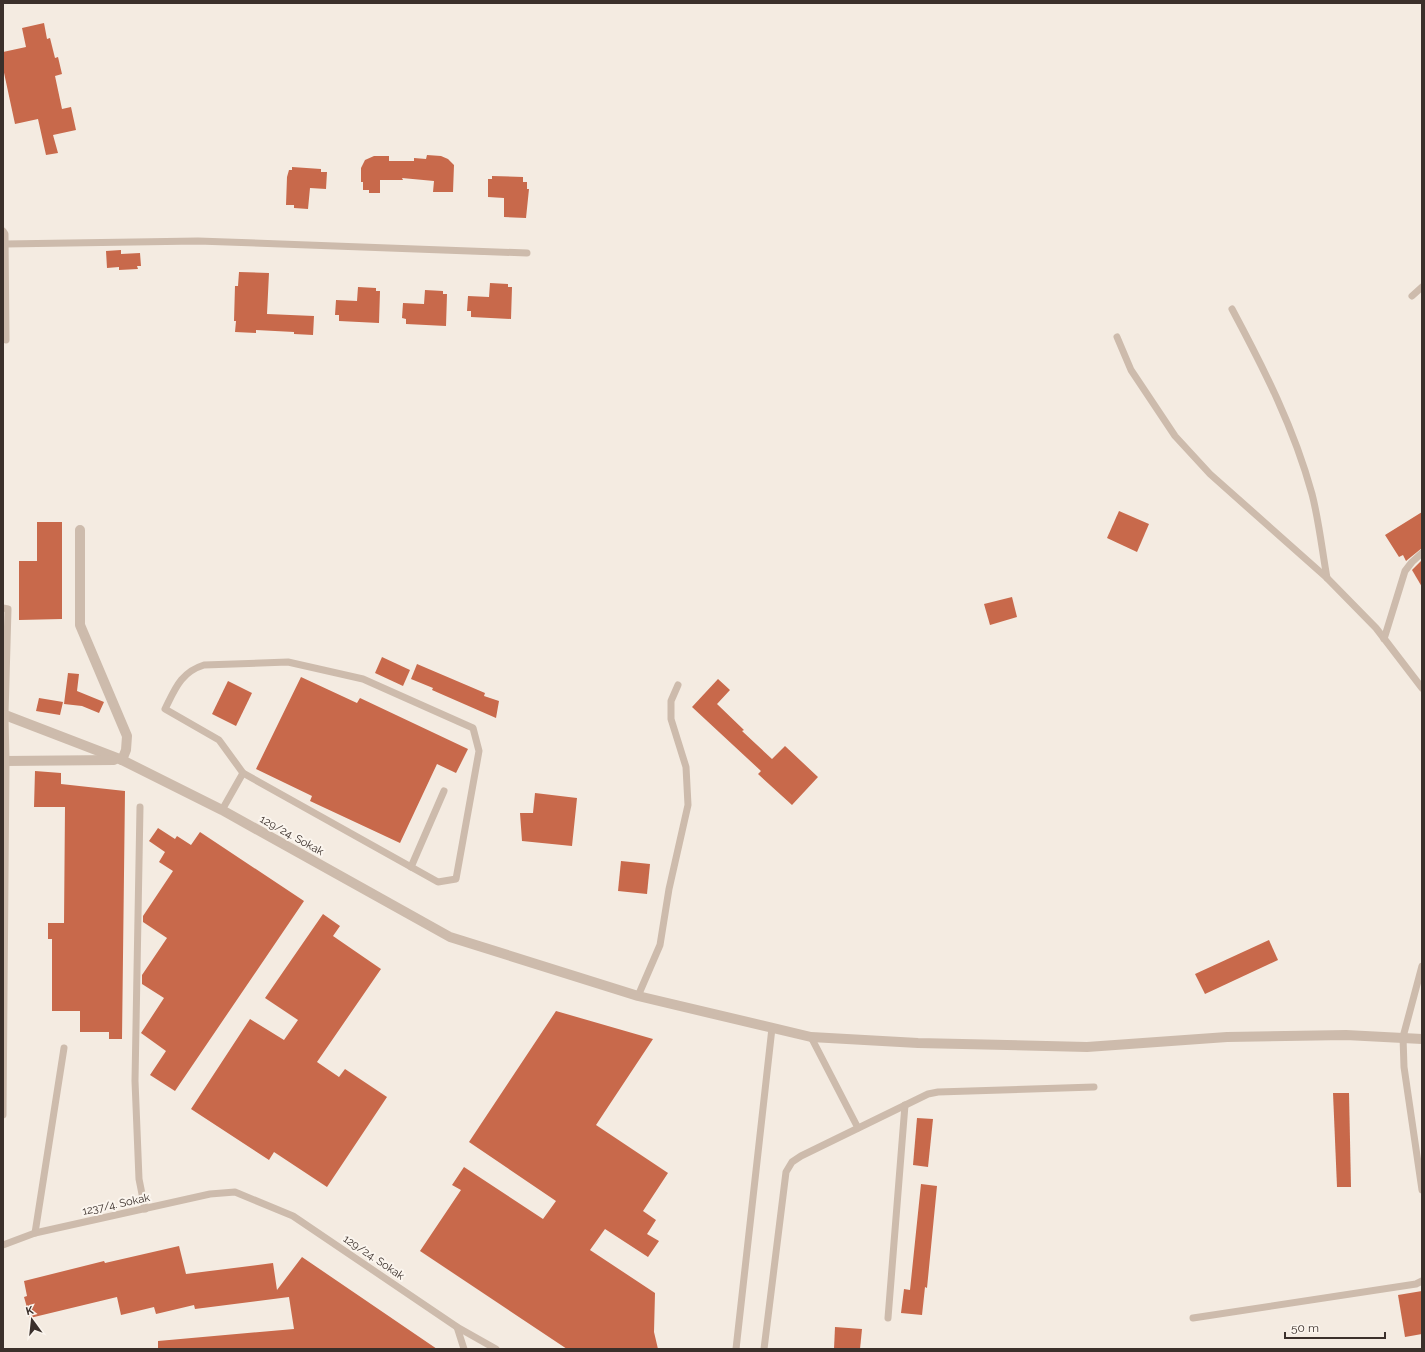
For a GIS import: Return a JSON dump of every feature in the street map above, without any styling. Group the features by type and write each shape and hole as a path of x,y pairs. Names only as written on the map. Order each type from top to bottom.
{"street":[{"path":"80,530 80,625 127,736 126,750 121,760"},
{"name":"129/24. Sokak","path":"4,715 121,760 222,810 450,937 638,996 811,1037 918,1043 1087,1047 1227,1037 1346,1035 1422,1038"},
{"name":"129/24. Sokak","path":"5,762 121,760"}],"lane":[{"path":"3,231 5,234 6,340"},
{"path":"5,244 198,241 527,253"},
{"path":"1412,296 1422,287"},
{"path":"1232,309 1263,367 1289,423 1312,495 1327,578"},
{"path":"1117,336 1131,370 1175,436 1210,474 1327,578 1384,639 1422,688"},
{"path":"1384,639 1405,571 1422,553"},
{"path":"3,1114 4,715 6,608"},
{"path":"288,662 363,679 474,728 479,751 456,879 438,882 243,773 219,740 165,709 180,679 192,669 204,665 288,662"},
{"path":"638,996 660,945 668,889 688,805 686,767 671,719 671,701 678,685"},
{"path":"222,810 243,773"},
{"path":"411,867 444,791"},
{"path":"140,807 135,1081 139,1179 145,1209"},
{"path":"1422,966 1403,1037 1404,1067 1422,1190"},
{"path":"736,1349 772,1028"},
{"path":"811,1037 858,1128"},
{"path":"35,1233 64,1048"},
{"path":"764,1349 786,1172 792,1162 801,1156 928,1094 938,1092 1094,1087"},
{"path":"888,1318 905,1105"},
{"name":"1237/4. Sokak","path":"3,1245 35,1233 210,1194 236,1192"},
{"name":"129/24. Sokak","path":"236,1192 293,1216 457,1327 496,1349"},
{"path":"1193,1318 1416,1284 1422,1281"},
{"path":"457,1327 464,1349"}],"building":[{"path":"44,23 47,39 50,38 55,58 58,57 62,74 55,76 62,109 71,107 76,130 53,135 58,153 46,155 38,119 15,124 3,68 3,52 26,47 22,28"},
{"path":"427,155 441,156 448,159 454,165 453,192 433,192 434,181 402,178 403,180 380,180 380,193 369,193 369,190 363,190 363,182 361,182 361,168 365,160 374,156 389,156 389,161 414,161 414,158 426,159"},
{"path":"292,167 321,169 321,172 327,172 326,189 310,188 308,209 294,208 294,205 286,205 287,177 289,170 292,170"},
{"path":"492,176 523,177 523,182 527,182 527,189 529,189 526,218 504,217 504,198 488,197 488,179 492,179"},
{"path":"121,250 121,254 140,253 141,266 137,266 138,269 119,270 119,267 107,268 106,251"},
{"path":"239,272 269,273 267,314 314,316 313,335 294,334 294,332 256,330 256,333 235,332 235,286 238,286"},
{"path":"490,283 508,284 508,287 512,287 511,319 471,317 471,311 467,311 468,296 489,297"},
{"path":"358,287 376,288 376,291 380,291 379,323 339,321 339,315 335,315 336,300 357,301"},
{"path":"425,290 443,291 443,294 447,294 446,326 406,324 406,319 402,318 403,303 424,304"},
{"path":"1119,511 1149,524 1137,552 1107,538"},
{"path":"1422,512 1422,548 1406,561 1403,555 1399,557 1385,535"},
{"path":"37,522 62,522 62,619 19,620 19,561 37,561"},
{"path":"1422,560 1422,587 1412,570"},
{"path":"1012,597 1017,617 990,625 984,604"},
{"path":"382,657 410,670 403,686 375,673"},
{"path":"417,664 485,693 484,696 499,701 496,718 432,690 433,688 411,679"},
{"path":"68,673 79,674 77,691 104,702 99,713 82,706 64,704"},
{"path":"301,677 357,703 360,698 468,749 456,773 437,764 400,843 310,801 312,796 256,769"},
{"path":"718,679 730,690 717,704 744,730 742,731 772,759 785,746 818,777 792,805 758,774 761,771 692,707"},
{"path":"228,681 252,693 236,726 212,714"},
{"path":"39,698 63,702 60,715 36,711"},
{"path":"35,771 61,773 61,784 125,791 122,1039 109,1039 109,1032 80,1032 80,1011 52,1011 52,939 48,939 48,923 64,923 65,807 34,807"},
{"path":"535,793 577,798 572,846 522,841 520,813 533,813"},
{"path":"158,828 175,839 177,836 191,845 200,832 304,901 175,1091 150,1075 166,1051 141,1033 164,998 142,984 142,975 167,938 143,922 143,916 173,871 159,862 165,852 149,841"},
{"path":"621,861 650,864 647,894 618,891"},
{"path":"323,914 340,926 333,936 381,969 317,1062 339,1077 345,1069 387,1097 327,1187 274,1152 269,1160 191,1109 250,1019 284,1040 298,1020 265,998"},
{"path":"1269,940 1278,960 1205,994 1195,974"},
{"path":"556,1011 653,1039 596,1125 668,1173 643,1211 656,1220 647,1234 659,1241 648,1257 605,1229 590,1250 655,1293 654,1332 658,1349 567,1349 420,1251 461,1190 452,1185 464,1167 543,1219 556,1201 469,1142"},
{"path":"1333,1093 1349,1093 1351,1187 1337,1187"},
{"path":"917,1118 933,1119 928,1167 913,1165"},
{"path":"921,1184 937,1186 927,1288 925,1287 922,1315 901,1313 904,1289 910,1290"},
{"path":"179,1246 186,1274 273,1263 277,1290 302,1257 437,1349 158,1349 158,1341 294,1329 289,1297 195,1309 194,1305 156,1314 154,1307 121,1315 117,1297 30,1318 24,1297 27,1296 24,1281 104,1261 105,1263"},
{"path":"1422,1291 1422,1334 1405,1337 1398,1295"},
{"path":"835,1327 862,1329 860,1349 834,1349"}]}
